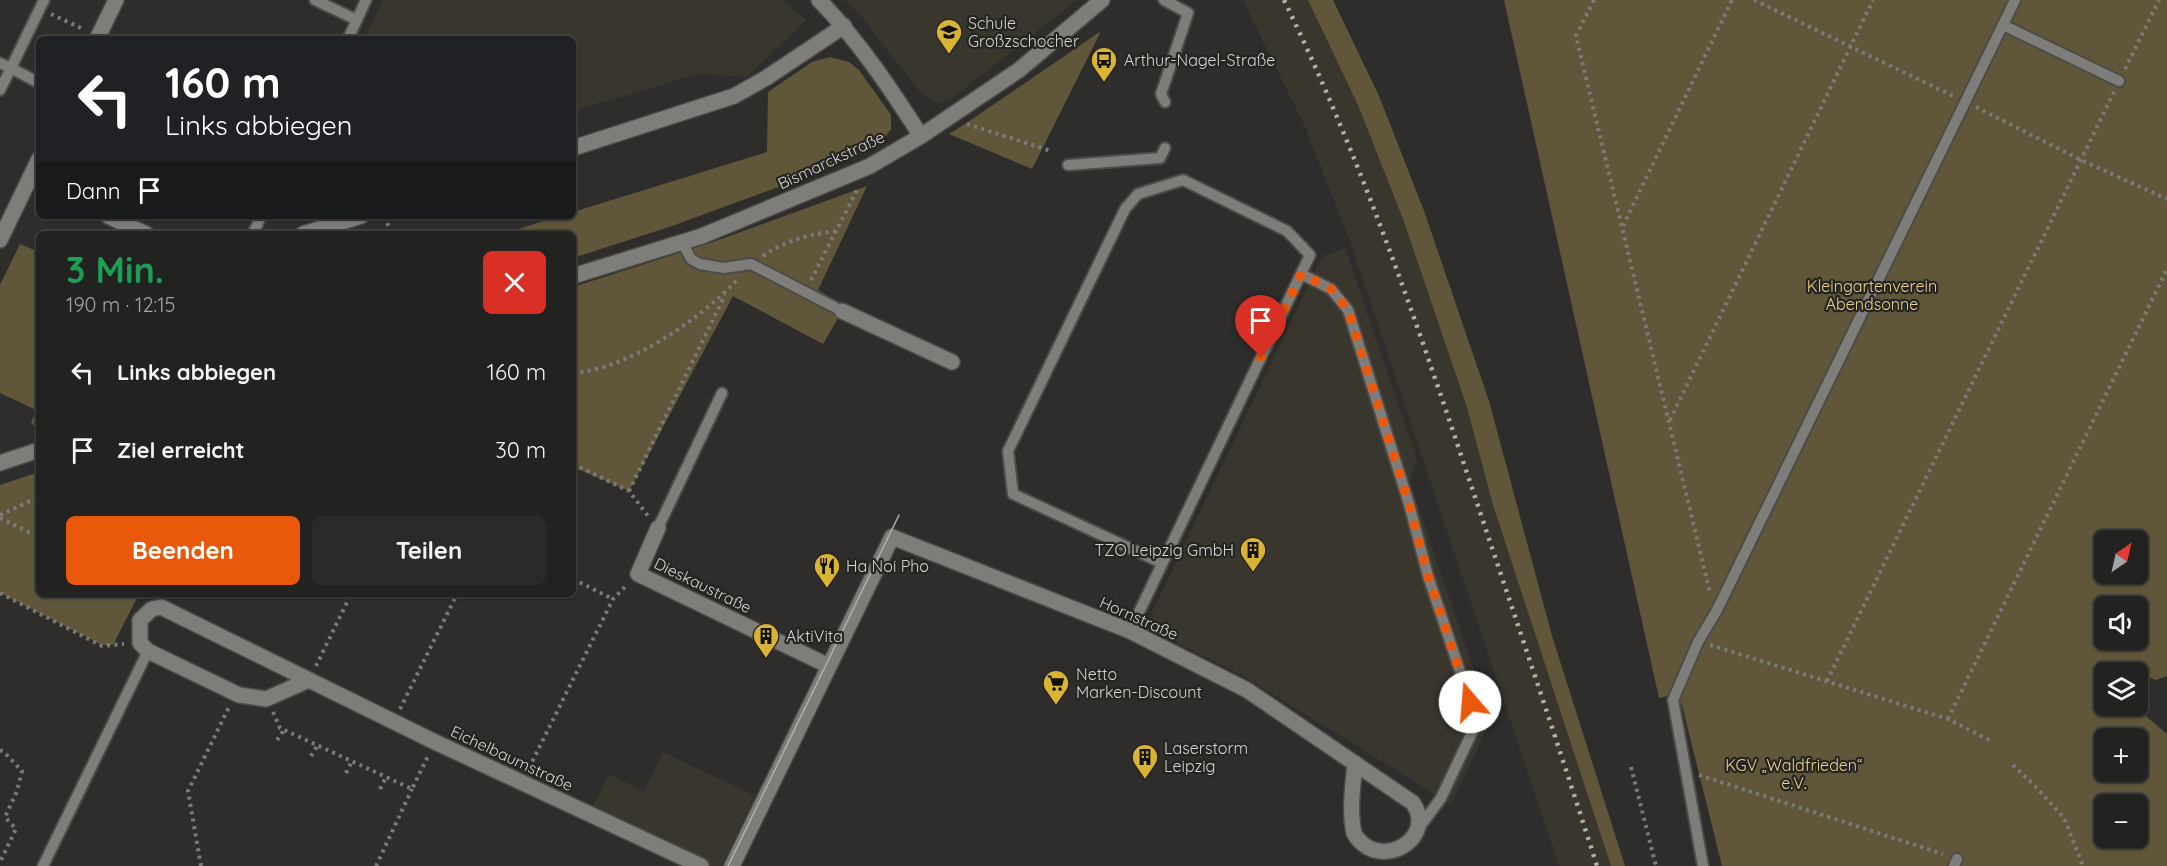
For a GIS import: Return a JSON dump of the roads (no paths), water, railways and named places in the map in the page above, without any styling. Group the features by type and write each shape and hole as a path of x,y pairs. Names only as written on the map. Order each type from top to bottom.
{"street":[{"path":"99,36 116,0"},
{"path":"819,0 844,26 888,84 921,136"},
{"name":"Bismarckstraße","path":"576,275 702,236 870,166 921,136 1019,70 1102,0"},
{"path":"576,147 734,96 766,78 844,26"},
{"path":"0,240 34,181"},
{"path":"114,219 140,231"},
{"path":"312,231 350,219"},
{"path":"842,311 952,362"},
{"path":"0,463 36,451"},
{"name":"Dieskaustraße","path":"658,528 638,574 829,666"},
{"name":"Hornstraße","path":"829,666 892,537 1130,631 1247,690 1413,803 1419,812 1419,828"},
{"name":"Eichelbaumstraße","path":"144,647 140,620 152,609 161,607 435,742 701,866"},
{"path":"144,647 235,693 266,699 309,680"},
{"path":"732,866 829,666"},
{"path":"1355,763 1352,810 1355,836 1369,850 1383,854 1398,852 1410,843 1419,828"}],"lane":[{"path":"315,0 357,20"},
{"path":"349,36 366,0"},
{"path":"1164,0 1188,13 1161,94 1165,102"},
{"path":"1703,866 1673,700 1698,642 1717,610 2016,0"},
{"path":"0,90 42,4"},
{"path":"2003,25 2119,81"},
{"path":"0,63 36,81"},
{"path":"1068,165 1160,158 1165,148"},
{"path":"1130,631 1310,255 1287,231 1183,180 1138,194 1125,210 1008,451 1013,494 1162,563"},
{"path":"682,242 691,259 700,264 724,268 751,264 842,311"},
{"path":"1301,274 1331,289 1348,310 1409,504 1428,576 1477,723 1441,798 1419,828"},
{"path":"658,528 722,393"},
{"path":"44,866 144,647"}],"tram line":[{"path":"728,866 899,515"}],"railway":[{"path":"1284,0 1337,117 1407,297 1597,866"}],"place":[{"name":"Schule Großzschocher","path":"949,55"},
{"name":"Arthur-Nagel-Straße","path":"1104,83"},
{"name":"TZO Leipzig GmbH","path":"1253,573"},
{"name":"Ha Noi Pho","path":"827,589"},
{"name":"AktiVita","path":"766,659"},
{"name":"Netto Marken-Discount","path":"1056,706"},
{"name":"Laserstorm Leipzig","path":"1145,780"}],"park label":[{"name":"Kleingartenverein Abendsonne","path":"1872,295"},
{"name":"KGV „Waldfrieden“ e.V.","path":"1794,774"}]}
